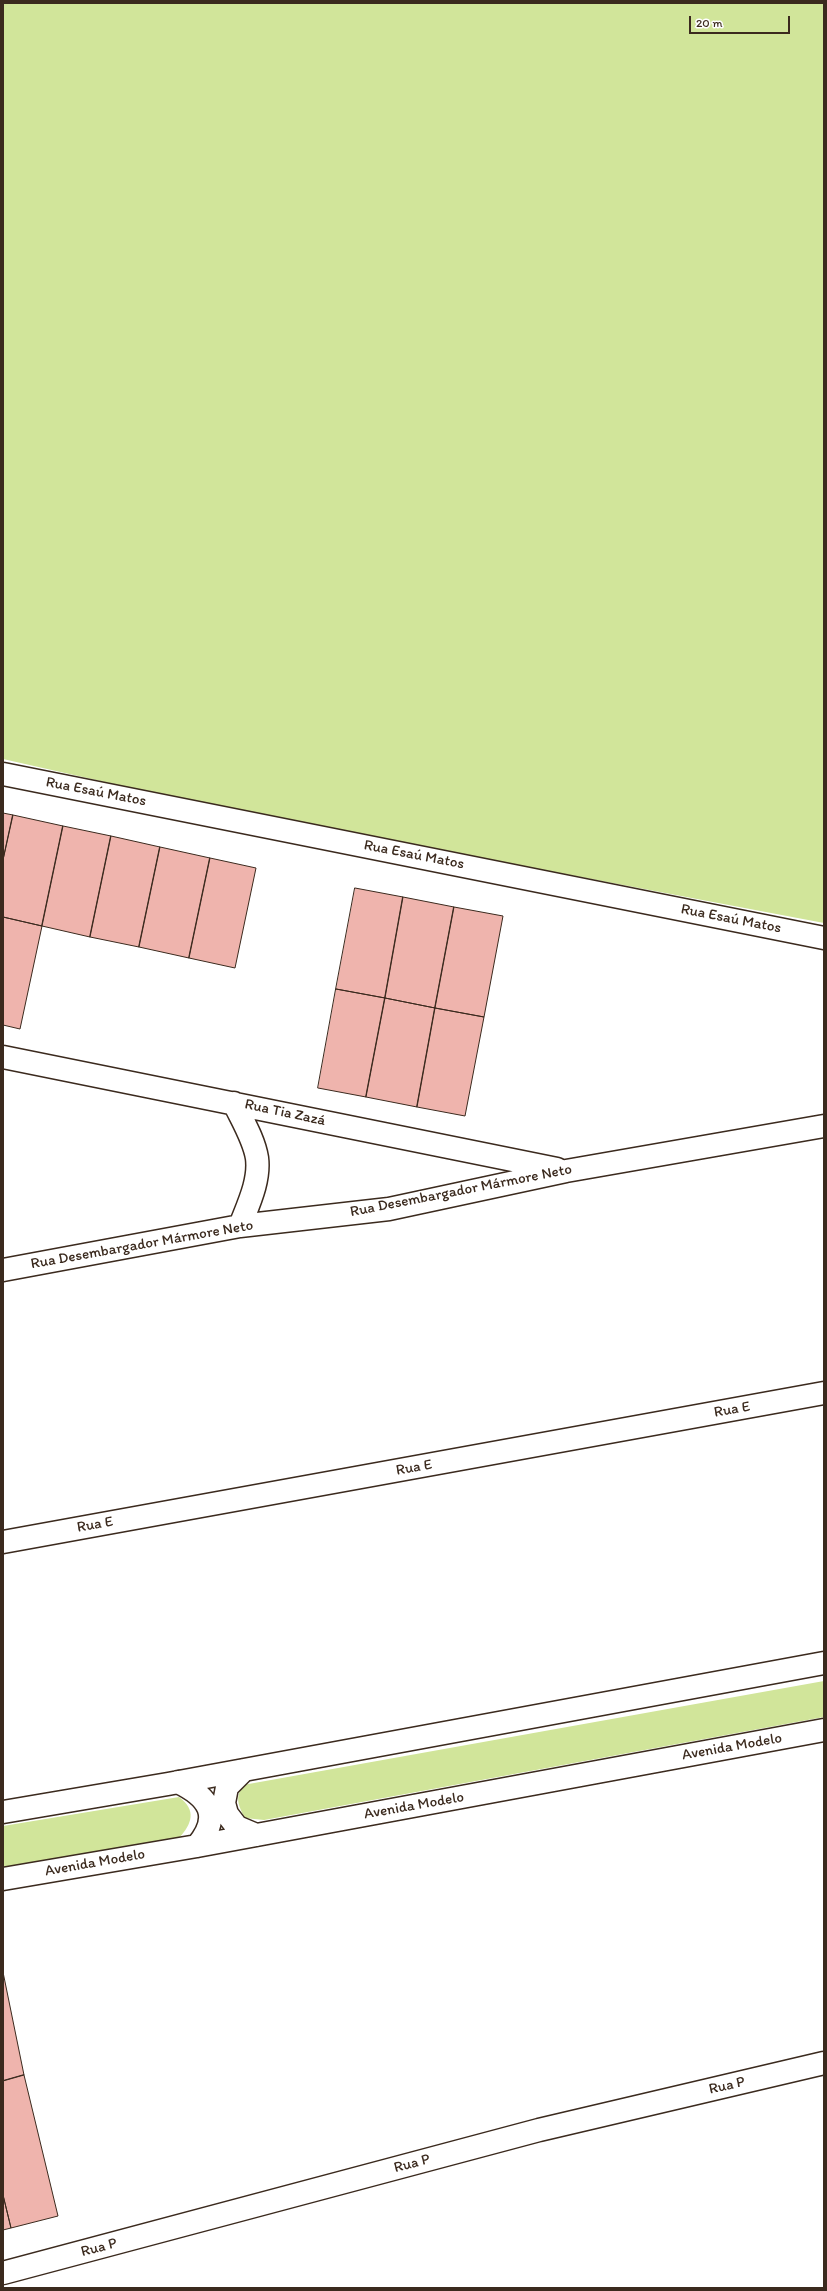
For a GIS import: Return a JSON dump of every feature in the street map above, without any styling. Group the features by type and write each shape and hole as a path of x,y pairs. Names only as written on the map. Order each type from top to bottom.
{"street":[{"name":"Rua Esaú Matos","path":"3,774 824,938"},
{"name":"Rua Tia Zazá","path":"3,1057 566,1171"},
{"path":"234,1103 246,1128 257,1158 254,1190 240,1226"},
{"name":"Rua Desembargador Mármore Neto","path":"3,1270 240,1226 388,1208 566,1171 824,1126"},
{"name":"Rua E","path":"3,1542 824,1393"},
{"path":"3,1812 178,1782 824,1663"},
{"name":"Avenida Modelo","path":"3,1879 197,1846 824,1730"},
{"path":"244,1770 227,1787 224,1803 227,1814 237,1827 256,1835"},
{"path":"178,1782 196,1791 203,1797 208,1808 210,1818 209,1828 197,1846"},
{"name":"Rua P","path":"3,2273 539,2130 824,2064"}],"green space":[{"path":"3,3 824,3 824,923 242,813 3,759"},
{"path":"824,1681 824,1717 264,1820 245,1818 238,1802 239,1794 243,1785"},
{"path":"179,1797 188,1807 191,1817 187,1828 179,1838 3,1867 3,1826"}],"building":[{"path":"3,813 13,815 3,860"},
{"path":"13,815 63,826 42,926 3,917 3,860"},
{"path":"63,826 111,836 90,937 42,926"},
{"path":"111,836 160,847 139,947 90,937"},
{"path":"160,847 210,858 189,958 139,947"},
{"path":"210,858 256,868 235,968 189,958"},
{"path":"355,888 403,897 385,998 336,989"},
{"path":"403,897 454,907 435,1008 385,998"},
{"path":"454,907 503,916 484,1017 435,1008"},
{"path":"3,917 42,926 20,1029 3,1025"},
{"path":"336,989 385,998 366,1097 318,1088"},
{"path":"385,998 435,1008 417,1107 366,1097"},
{"path":"435,1008 484,1017 465,1116 417,1107"},
{"path":"3,1972 24,2075 3,2081"},
{"path":"24,2075 58,2216 11,2228 3,2195 3,2081"},
{"path":"3,2195 11,2228 3,2230"}]}
